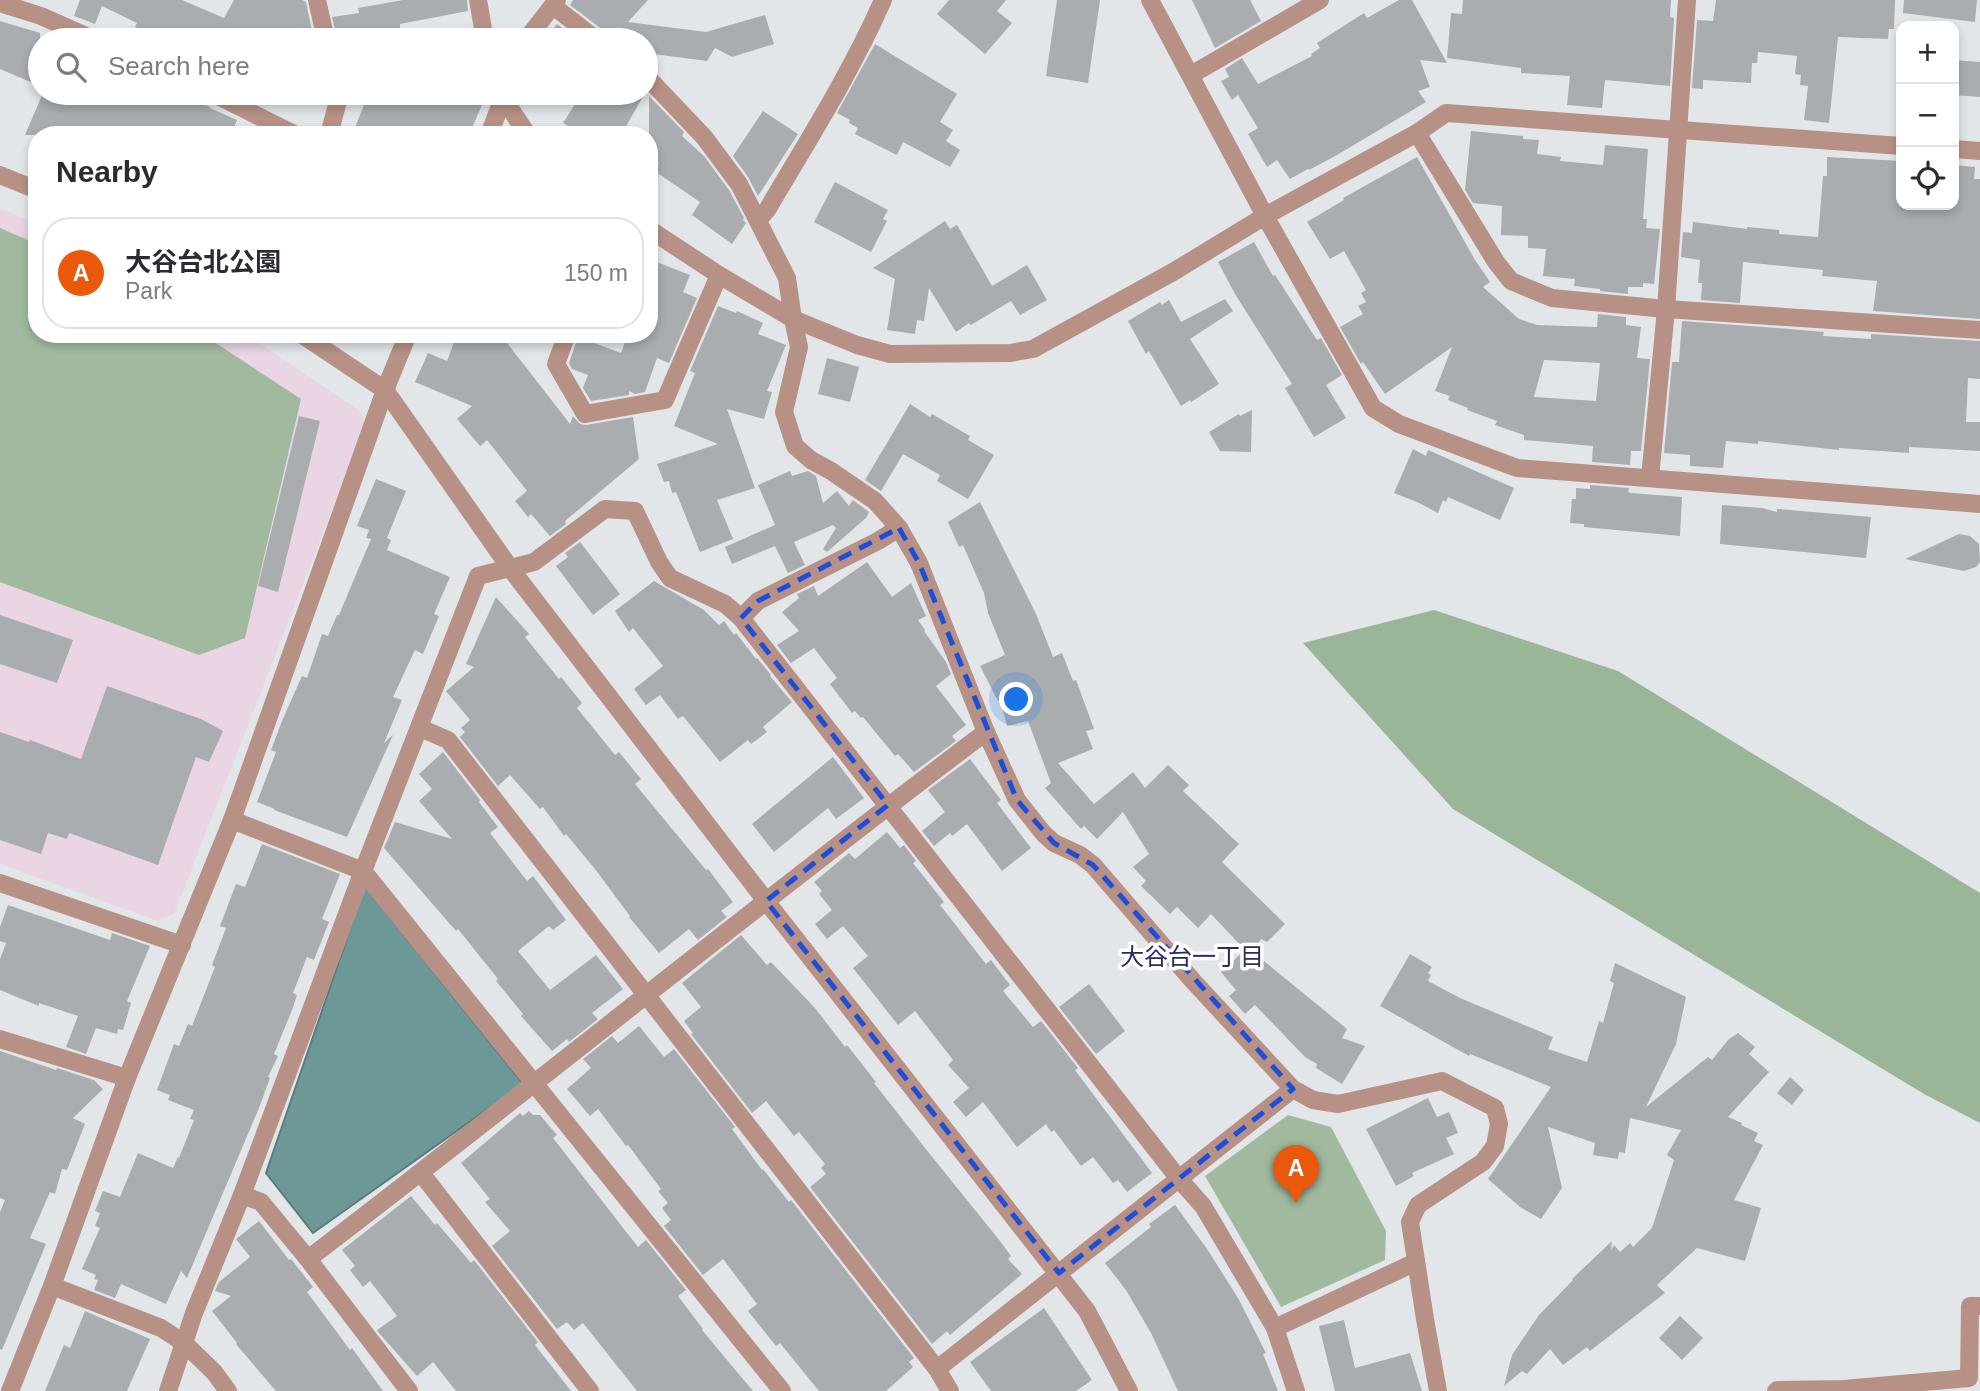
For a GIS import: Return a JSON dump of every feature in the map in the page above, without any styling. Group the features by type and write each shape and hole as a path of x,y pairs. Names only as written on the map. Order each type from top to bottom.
{"street":[{"path":"317,0 323,28"},
{"path":"478,0 483,28"},
{"path":"758,220 809,140 883,0"},
{"path":"1150,0 1265,216 1373,408 1399,424 1517,468 1980,504"},
{"path":"1191,75 1320,0"},
{"path":"1650,478 1666,309 1687,0"},
{"path":"0,3 68,28"},
{"path":"535,28 555,3 583,28"},
{"path":"658,89 704,138 740,184 787,278 799,347 784,412 795,446 811,460 875,501 899,528 919,563 986,732 1017,800 1044,834 1054,843 1080,855 1093,865 1193,981 1293,1089 1313,1100 1338,1104 1442,1081 1495,1108 1499,1124 1495,1146 1483,1162 1418,1205 1410,1222 1438,1391"},
{"path":"236,105 278,126"},
{"path":"331,126 337,105"},
{"path":"492,126 499,105"},
{"path":"508,105 522,126"},
{"path":"658,235 793,319 857,345 890,354 1010,353 1032,349 1173,272 1265,216 1417,133 1446,114 1896,145"},
{"path":"1417,133 1496,262 1511,281 1552,298 1666,309 1980,330"},
{"path":"1959,149 1980,151"},
{"path":"0,175 28,186"},
{"path":"564,343 556,364 585,414 665,400 719,275"},
{"path":"314,343 385,390 510,568 766,901 1059,1273 1087,1311 1129,1391"},
{"path":"10,1391 52,1286 127,1078 232,820 385,390 404,343"},
{"path":"168,1391 194,1313 242,1195 363,871 478,576 534,562 605,509 635,511 659,562 670,578 725,604 741,618 1179,1179 1203,1206 1275,1328 1296,1391"},
{"path":"741,618 758,601 899,528"},
{"path":"420,728 448,740 937,1369 950,1391"},
{"path":"308,1259 986,732"},
{"path":"232,820 363,871 782,1391"},
{"path":"0,883 182,945"},
{"path":"0,1039 127,1078"},
{"path":"937,1369 1293,1089"},
{"path":"421,1173 590,1391"},
{"path":"242,1195 261,1202 409,1391"},
{"path":"1275,1328 1416,1262"},
{"path":"52,1286 162,1328 184,1343 214,1372 228,1391"},
{"path":"1776,1391 1969,1384 1970,1306 1980,1306"}],"highlighted area":[{"path":"899,528 919,563 1017,800 1054,843 1093,865 1293,1089 1059,1273 766,901 888,805 741,618 758,601"}],"shaded area":[{"path":"0,208 28,220 28,343 259,343 360,411 364,422 352,459 174,914 158,921 0,864"}],"green space":[{"path":"0,228 28,240 28,343 216,343 301,399 245,638 199,655 0,582"},
{"path":"1434,610 1618,671 1980,893 1980,1123 1924,1094 1453,809 1303,643"},
{"path":"1288,1115 1331,1127 1386,1231 1385,1260 1281,1307 1205,1176"}],"water":[{"path":"365,886 523,1084 313,1233 266,1173"}],"building":[{"path":"80,0 182,0 224,18 234,0 302,0 306,2 311,28 137,28 135,27 137,23 102,6 95,24 74,16"},
{"path":"403,0 467,0 468,11 400,24 400,28 334,28 332,17 359,13 358,8"},
{"path":"573,0 648,0 628,22 706,32 765,15 774,44 732,57 715,48 707,61 658,55 658,28 600,28 570,5"},
{"path":"949,0 1006,0 997,11 1012,23 985,54 937,14"},
{"path":"1057,0 1100,0 1088,83 1046,76"},
{"path":"1192,0 1250,0 1261,21 1215,48"},
{"path":"1399,0 1412,0 1447,63 1420,60 1430,87 1418,91 1426,102 1337,155 1290,179 1277,160 1267,167 1248,134 1258,128 1238,95 1232,100 1221,81 1229,77 1225,69 1242,58 1258,84 1312,56 1311,54 1320,48 1317,43 1364,13 1367,18"},
{"path":"1463,0 1671,0 1670,17 1674,18 1670,86 1605,80 1602,108 1567,105 1570,76 1521,73 1521,68 1447,58 1451,13 1462,14"},
{"path":"1716,0 1895,0 1894,29 1889,29 1888,39 1838,37 1829,123 1804,120 1808,86 1800,85 1801,75 1795,74 1797,56 1758,52 1757,63 1752,63 1751,83 1703,80 1703,89 1692,88 1697,20 1713,21"},
{"path":"1904,0 1977,0 1975,22 1903,13"},
{"path":"0,21 28,29 28,81 0,69"},
{"path":"875,44 957,94 940,122 953,130 946,141 960,150 950,167 903,142 897,155 855,134 858,128 837,113"},
{"path":"1959,60 1980,62 1980,97 1959,95"},
{"path":"38,105 206,105 237,120 235,126 29,126"},
{"path":"364,105 482,105 473,126 356,126"},
{"path":"574,105 638,105 626,126 568,126 563,123"},
{"path":"649,105 658,105 684,132 682,136 704,156 729,190 746,223 732,244 692,215 700,202 658,173 658,126 649,126"},
{"path":"763,111 798,134 758,196 733,156"},
{"path":"1471,131 1539,140 1537,154 1561,157 1560,161 1603,165 1605,145 1648,149 1643,219 1647,219 1646,228 1660,229 1654,284 1643,283 1643,287 1628,287 1628,294 1574,286 1575,279 1543,276 1546,249 1528,248 1528,236 1501,235 1502,206 1473,203 1465,190"},
{"path":"1417,157 1490,282 1483,287 1519,319 1537,325 1597,327 1598,314 1626,317 1626,325 1641,327 1637,358 1650,359 1641,451 1631,451 1630,465 1592,462 1593,446 1524,440 1524,435 1495,425 1497,421 1448,400 1450,396 1435,391 1452,347 1385,394 1363,362 1361,364 1340,327 1363,314 1358,306 1366,302 1361,293 1366,290 1344,251 1330,259 1307,222 1344,200 1343,198","holes":["1544,360 1600,363 1596,401 1534,397"]},
{"path":"1827,157 1896,161 1896,210 1959,210 1959,165 1975,167 1974,179 1980,179 1980,319 1873,311 1877,281 1822,276 1823,270 1743,262 1740,303 1701,300 1702,283 1698,283 1700,260 1681,257 1683,232 1692,233 1693,222 1779,230 1779,234 1818,237 1823,176 1827,176"},
{"path":"835,182 888,210 883,219 887,221 871,252 814,222"},
{"path":"945,221 950,229 957,225 992,286 1027,265 1047,300 1020,315 1011,301 956,332 929,288 924,321 917,320 915,334 887,330 895,279 873,268"},
{"path":"1254,242 1273,276 1275,275 1317,340 1321,338 1342,375 1326,385 1346,418 1314,437 1285,388 1292,384 1218,262"},
{"path":"658,263 690,275 683,292 697,298 669,363 657,358 645,392 635,394 629,391 629,395 591,401 583,388 588,375 572,369 569,363 576,343 594,343 621,353 625,343 658,343"},
{"path":"1225,299 1233,311 1190,339 1219,384 1181,406 1149,351 1146,354 1128,321 1160,302 1162,305 1169,300 1181,322"},
{"path":"718,306 763,323 758,334 786,345 767,391 772,392 764,419 727,409 755,488 717,500 733,539 700,552 676,492 672,493 669,481 664,482 657,464 718,444 674,426 695,373 690,371"},
{"path":"1682,321 1824,332 1823,336 1871,339 1871,334 1980,341 1980,379 1968,378 1966,422 1980,422 1980,451 1909,447 1909,453 1726,441 1723,468 1690,466 1690,455 1664,453 1672,362 1679,362"},
{"path":"454,343 507,343 570,424 573,416 580,424 586,425 633,417 639,459 550,536 531,514 528,517 515,501 527,491 487,440 480,446 457,419 472,406 415,382 428,353 447,361"},
{"path":"827,358 859,367 850,402 818,394"},
{"path":"910,404 970,436 968,440 994,455 968,499 937,481 940,475 903,454 881,491 865,480"},
{"path":"1252,410 1251,452 1220,451 1209,432 1239,414 1240,416"},
{"path":"299,416 320,421 278,592 258,586"},
{"path":"1413,449 1426,456 1428,450 1514,488 1500,520 1448,497 1446,502 1443,500 1438,513 1394,493"},
{"path":"790,471 792,476 808,471 816,476 823,503 837,491 849,506 853,500 869,512 866,518 827,552 823,549 836,528 833,525 794,542 805,565 788,573 775,546 732,564 725,547 775,525 758,485"},
{"path":"376,479 406,491 387,538 391,540 387,550 450,577 434,614 439,616 423,654 415,650 393,697 402,700 384,743 393,735 347,837 257,802 276,752 271,750 282,721 302,676 307,678 322,634 328,636 339,615 371,539 366,538 369,530 357,526"},
{"path":"1590,485 1629,488 1628,492 1631,493 1682,497 1680,536 1584,527 1584,524 1570,523 1576,488 1590,489"},
{"path":"980,502 1036,614 1053,657 1062,653 1073,681 1076,680 1094,729 1086,731 1093,749 1058,763 1094,804 1133,772 1145,788 1168,765 1189,785 1183,791 1239,844 1222,862 1285,924 1267,942 1261,939 1253,952 1347,1029 1342,1038 1365,1046 1342,1084 1316,1068 1317,1064 1305,1057 1255,1005 1245,1014 1229,996 1236,990 1221,972 1245,950 1211,914 1198,928 1177,907 1170,914 1141,886 1146,881 1133,867 1149,854 1123,812 1097,839 1084,826 1081,829 1045,788 1051,783 1028,721 1007,726 1000,699 998,701 980,666 1005,655 988,613 984,593 963,545 959,547 948,522"},
{"path":"1722,505 1777,512 1777,509 1871,517 1866,558 1720,544"},
{"path":"1959,534 1970,536 1979,544 1980,562 1976,567 1964,571 1905,559"},
{"path":"580,542 620,594 593,615 556,566 568,557 565,553"},
{"path":"867,562 892,597 911,583 926,616 918,620 951,674 936,686 966,725 952,736 956,741 914,772 898,754 895,756 863,717 855,711 852,713 830,684 837,678 814,648 791,663 777,645 799,631 782,612 799,598 797,594 814,586 818,596"},
{"path":"654,581 704,610 719,625 724,621 792,702 763,727 767,732 751,744 748,740 720,762 683,716 678,719 660,695 646,705 634,689 663,666 633,628 629,632 615,611"},
{"path":"496,597 529,634 525,637 559,679 561,677 582,703 577,708 615,755 619,752 641,779 635,784 733,902 721,911 727,917 698,940 689,929 659,953 595,869 566,834 564,836 543,807 540,809 510,775 498,786 460,737 465,732 461,728 470,720 446,691 474,667 466,664"},
{"path":"0,615 73,640 57,683 0,664"},
{"path":"107,686 201,719 223,731 209,762 196,757 158,865 69,833 67,839 48,833 41,854 0,840 0,732 81,759"},
{"path":"443,752 498,827 490,833 527,881 533,876 566,920 553,930 549,926 518,951 550,990 596,955 623,989 592,1013 598,1019 569,1042 567,1039 552,1051 521,1016 523,1014 496,981 498,979 458,929 456,931 384,848 395,822 452,839 419,801 432,789 419,774"},
{"path":"833,757 864,798 836,819 828,808 774,852 752,824"},
{"path":"970,759 1001,800 997,803 1031,848 1002,871 967,824 934,846 922,831 945,812 928,790"},
{"path":"887,832 900,848 904,845 916,861 913,863 944,902 940,905 986,964 991,960 1010,985 1003,991 1033,1027 1041,1021 1078,1068 1075,1070 1152,1173 1127,1192 1118,1180 1113,1183 1093,1157 1081,1166 1054,1130 1051,1132 1046,1124 1017,1147 983,1102 966,1117 953,1102 969,1088 948,1065 953,1060 915,1011 898,1025 853,968 868,956 843,926 827,939 815,924 832,910 819,894 822,891 814,882 849,853 855,859"},
{"path":"262,844 340,874 322,919 329,922 314,960 307,957 293,993 297,995 274,1054 278,1056 268,1077 270,1078 259,1108 187,1278 181,1271 166,1304 121,1284 115,1298 94,1290 98,1280 94,1279 96,1275 82,1269 100,1228 95,1226 100,1213 95,1211 103,1191 120,1197 138,1153 173,1168 179,1158 194,1120 190,1119 194,1110 168,1100 170,1095 157,1090 174,1044 179,1046 188,1024 192,1026 215,967 212,965 226,928 220,926 236,884 245,887"},
{"path":"8,905 110,940 112,933 150,946 127,1001 131,1003 123,1030 118,1029 117,1034 96,1028 86,1054 66,1047 78,1016 39,1003 39,1006 0,990 0,959 6,943 0,941 0,927"},
{"path":"741,935 767,965 771,962 815,1008 845,1047 847,1045 1000,1241 1011,1256 1008,1259 1022,1274 950,1335 947,1331 932,1344 810,1187 826,1174 821,1168 825,1164 799,1132 794,1136 766,1101 752,1113 684,1021 701,1007 682,983"},
{"path":"1410,954 1432,967 1428,973 1431,975 1428,981 1460,998 1553,1037 1548,1049 1587,1062 1599,1021 1603,1023 1614,983 1610,981 1615,963 1686,997 1676,1044 1646,1107 1708,1057 1712,1060 1728,1040 1738,1033 1755,1047 1749,1054 1769,1072 1728,1117 1758,1133 1754,1141 1763,1145 1734,1200 1761,1208 1745,1261 1697,1248 1657,1285 1665,1293 1590,1351 1587,1347 1563,1365 1550,1349 1527,1374 1522,1371 1504,1386 1512,1355 1539,1315 1572,1279 1612,1241 1611,1250 1614,1245 1620,1252 1630,1243 1633,1247 1652,1228 1674,1160 1667,1155 1681,1130 1630,1118 1625,1153 1619,1152 1618,1159 1593,1155 1595,1143 1548,1127 1562,1188 1541,1219 1520,1207 1488,1179 1551,1087 1470,1054 1469,1056 1380,1006"},
{"path":"1089,984 1125,1031 1096,1054 1059,1007"},
{"path":"639,1026 664,1057 674,1049 735,1127 732,1129 762,1170 789,1202 791,1200 914,1358 909,1362 913,1367 886,1391 819,1391 780,1343 776,1346 748,1311 757,1304 723,1259 703,1275 664,1226 671,1220 662,1208 668,1203 658,1191 661,1189 598,1109 590,1116 567,1089 591,1068 583,1059 612,1036 618,1043"},
{"path":"0,1051 94,1080 103,1089 73,1118 85,1124 67,1170 62,1169 55,1194 50,1192 30,1238 46,1244 2,1350 0,1212 5,1200 0,1198"},
{"path":"1790,1077 1804,1090 1792,1105 1777,1093"},
{"path":"1428,1098 1437,1117 1449,1112 1458,1133 1446,1138 1454,1154 1412,1173 1414,1176 1396,1186 1366,1129"},
{"path":"529,1111 533,1115 540,1115 557,1135 553,1138 638,1247 646,1240 686,1290 678,1296 702,1330 753,1391 637,1391 583,1323 574,1330 567,1322 557,1329 492,1246 510,1231 485,1202 490,1199 461,1163 520,1113 523,1116"},
{"path":"411,1196 471,1263 474,1260 538,1342 535,1345 571,1391 456,1391 433,1362 417,1376 379,1333 377,1330 397,1316 370,1281 363,1287 350,1270 355,1266 342,1250"},
{"path":"1175,1205 1238,1298 1266,1353 1263,1354 1278,1391 1178,1391 1151,1333 1126,1290 1105,1263"},
{"path":"259,1221 313,1287 307,1292 383,1391 276,1391 236,1344 212,1311 231,1296 215,1291 219,1282 250,1257 236,1239"},
{"path":"1044,1308 1092,1380 1076,1391 991,1391 970,1362"},
{"path":"85,1311 150,1339 127,1391 45,1391 64,1345 70,1348"},
{"path":"1680,1316 1703,1338 1682,1360 1659,1338"},
{"path":"1344,1320 1355,1368 1410,1353 1422,1391 1335,1391 1319,1326"}],"place":[{"name":"大谷台北公園","path":"1296,1203"}],"district":[{"name":"大谷台一丁目","path":"1192,956"}]}
